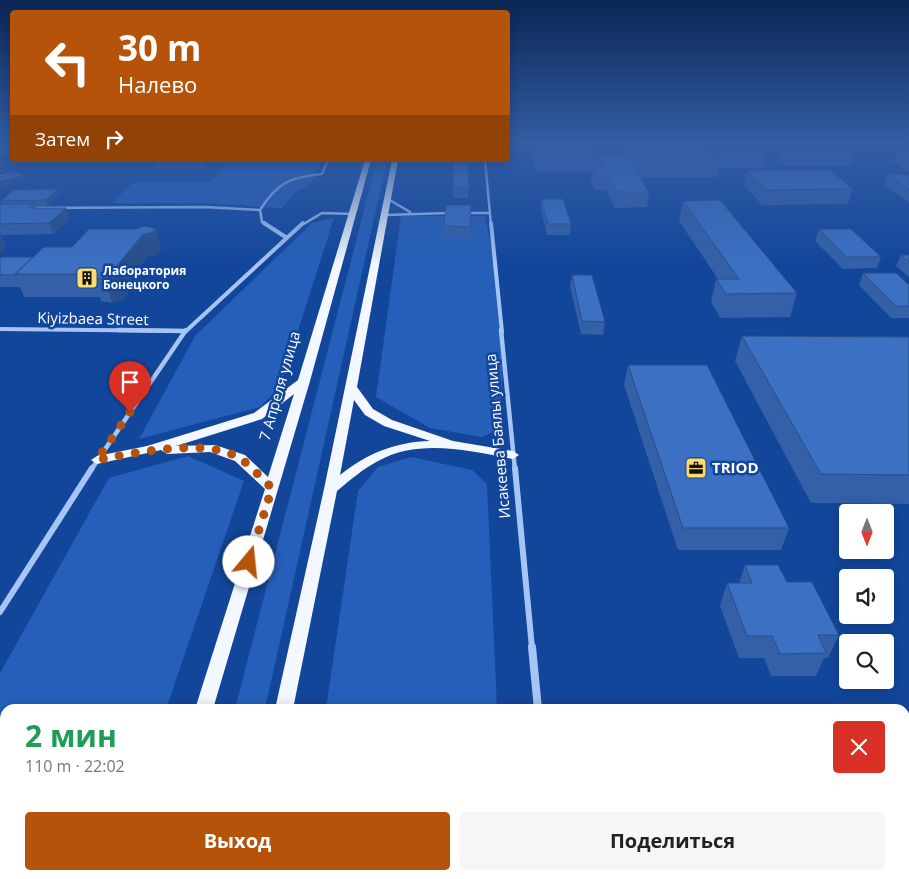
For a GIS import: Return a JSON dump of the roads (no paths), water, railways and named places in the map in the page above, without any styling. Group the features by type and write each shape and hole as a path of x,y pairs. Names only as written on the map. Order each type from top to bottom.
{"main road":[{"name":"7 Апреля улица","path":"206,704 272,488 362,183"},
{"path":"285,704 331,489 391,183"},
{"path":"97,460 149,450 258,416 304,380"},
{"path":"351,386 369,412 388,423 451,444 513,455"},
{"path":"331,489 365,462 389,451 413,446 451,444"},
{"path":"149,450 211,448 240,458 272,488"}],"street":[{"path":"282,183 274,189 260,210 262,222 288,238"},
{"name":"Исакеева Баялы улица","path":"487,183 538,704"},
{"path":"388,200 411,213"},
{"path":"23,208 204,207 260,210"},
{"path":"0,612 97,460 185,331 306,221 322,213 353,214"},
{"path":"385,215 450,213"},
{"path":"460,213 490,213"},
{"name":"Kiyizbaea Street","path":"0,328 185,331"}],"place":[{"name":"Лаборатория Бонецкого","path":"87,278"},
{"name":"TRIOD","path":"696,468"}]}
